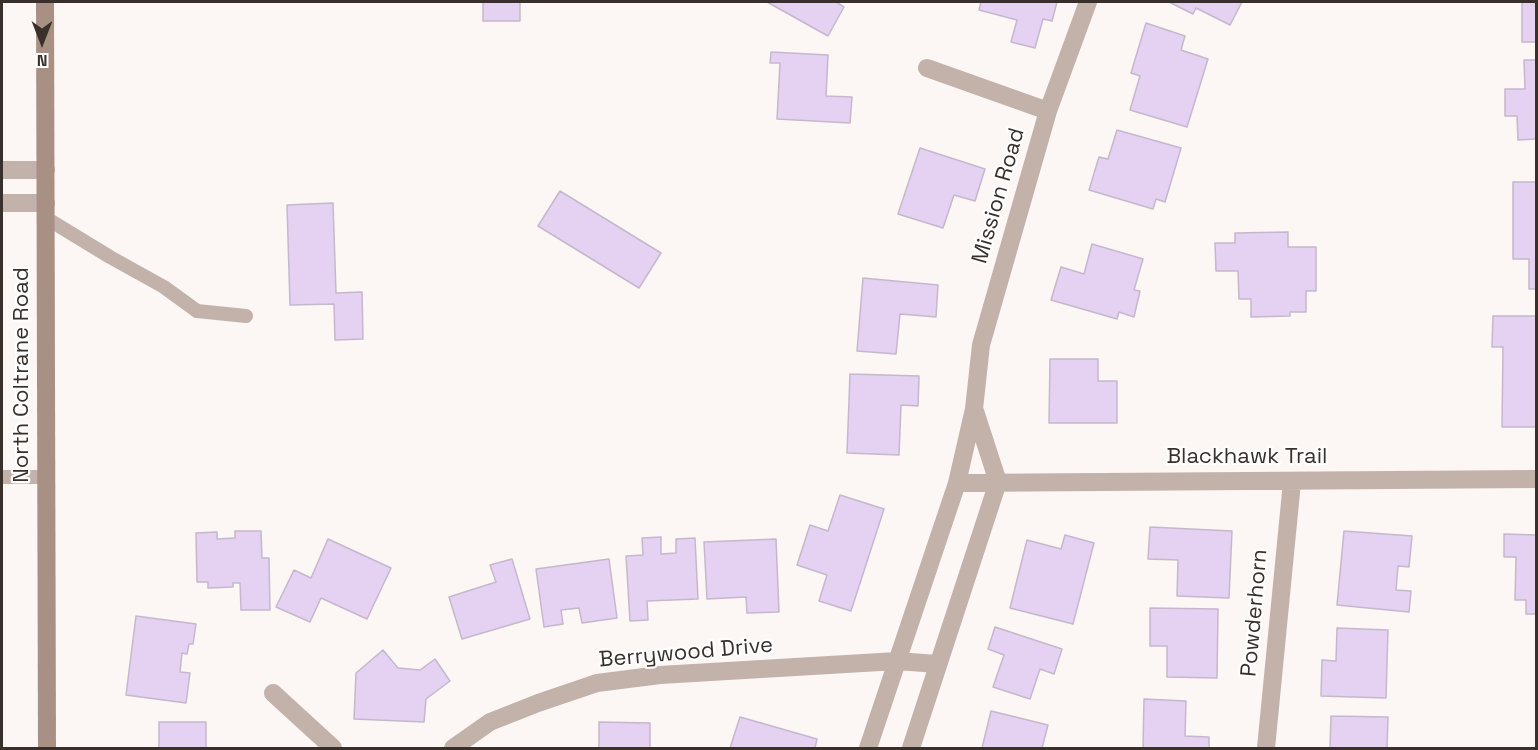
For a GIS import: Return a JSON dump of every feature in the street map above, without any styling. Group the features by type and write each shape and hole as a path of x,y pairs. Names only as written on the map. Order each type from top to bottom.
{"street":[{"name":"North Coltrane Road","path":"45,2 47,748"},
{"name":"Mission Road","path":"868,748 957,483 974,409 981,345 1048,111 1088,2"},
{"path":"927,68 1048,111"},
{"path":"2,170 46,170"},
{"path":"2,203 46,210"},
{"name":"Mission Road","path":"974,409 998,482"},
{"name":"Blackhawk Trail","path":"957,483 1536,479"},
{"path":"911,748 998,482"},
{"name":"Powderhorn","path":"1266,748 1292,482"},
{"name":"Berrywood Drive","path":"453,748 490,722 597,683 660,675 897,661 937,664"},
{"path":"273,693 333,748"}],"lane":[{"path":"46,210 110,257 164,287 197,311 246,316"},
{"path":"2,477 46,477"}],"building":[{"path":"483,2 520,2 520,21 483,21"},
{"path":"767,2 836,2 844,7 828,36"},
{"path":"981,2 1057,2 1052,21 1043,19 1035,48 1011,42 1017,20 979,10"},
{"path":"1169,2 1242,2 1230,25 1196,8 1193,14"},
{"path":"1522,2 1536,2 1536,42 1522,42"},
{"path":"1146,23 1185,36 1181,50 1208,59 1187,127 1130,110 1140,76 1131,73"},
{"path":"771,52 828,55 826,96 852,97 850,123 777,119 780,63 770,63"},
{"path":"1524,60 1536,60 1536,139 1518,140 1517,116 1505,116 1505,89 1525,89"},
{"path":"1117,130 1181,148 1165,202 1156,199 1153,209 1089,190 1099,157 1108,159"},
{"path":"920,148 985,169 975,201 954,195 943,228 898,214"},
{"path":"1513,182 1536,182 1536,289 1529,289 1529,259 1513,259"},
{"path":"560,191 661,253 639,288 538,226"},
{"path":"333,203 336,293 362,292 363,339 335,340 334,304 290,305 287,205"},
{"path":"1288,232 1288,247 1316,247 1316,291 1306,291 1306,312 1290,312 1290,316 1251,317 1251,299 1239,299 1238,271 1216,271 1215,243 1235,243 1235,233"},
{"path":"1092,244 1143,259 1134,290 1140,291 1134,317 1119,312 1117,319 1051,300 1061,267 1084,274"},
{"path":"863,278 938,285 936,317 900,314 896,354 857,351"},
{"path":"1493,316 1536,316 1536,427 1502,427 1503,347 1492,347"},
{"path":"1050,359 1098,359 1098,381 1117,381 1117,423 1049,423"},
{"path":"850,374 919,376 918,406 901,405 899,455 847,453"},
{"path":"840,495 884,509 851,611 819,601 827,575 797,565 810,525 828,531"},
{"path":"1150,527 1232,531 1229,598 1177,596 1178,560 1148,559"},
{"path":"235,531 261,531 262,558 269,558 270,610 241,610 240,583 233,583 233,587 208,588 208,582 197,582 196,533 217,532 217,539 235,538"},
{"path":"1344,531 1412,536 1409,567 1398,566 1396,590 1411,591 1409,612 1337,605"},
{"path":"1504,534 1536,535 1536,614 1526,614 1526,600 1515,600 1516,557 1504,557"},
{"path":"1065,535 1094,543 1073,624 1010,608 1027,540 1061,549"},
{"path":"661,537 661,554 676,553 676,539 695,538 698,599 647,601 648,620 630,621 626,556 643,555 642,538"},
{"path":"328,539 391,568 367,619 321,598 310,622 276,607 294,570 311,578"},
{"path":"776,539 779,612 747,613 746,597 707,599 704,542"},
{"path":"512,559 530,619 462,639 449,597 496,582 490,565"},
{"path":"609,559 617,618 582,623 579,608 561,610 563,624 544,627 536,569"},
{"path":"1150,608 1218,609 1217,678 1167,677 1167,646 1150,646"},
{"path":"136,616 196,624 193,644 189,644 187,654 182,653 180,672 190,673 186,703 126,695"},
{"path":"995,627 1062,649 1054,674 1040,669 1030,699 993,687 1004,655 988,649"},
{"path":"1337,628 1388,630 1386,698 1321,696 1322,660 1336,661"},
{"path":"383,650 398,668 420,670 435,659 450,681 426,699 424,722 354,719 356,673"},
{"path":"1144,699 1186,701 1185,736 1209,737 1209,748 1143,748"},
{"path":"991,711 1048,725 1042,748 982,748"},
{"path":"1331,716 1388,717 1387,748 1330,748"},
{"path":"740,717 817,739 815,748 730,748"},
{"path":"159,722 206,722 206,748 159,748"},
{"path":"599,722 650,723 650,748 599,748"}]}
